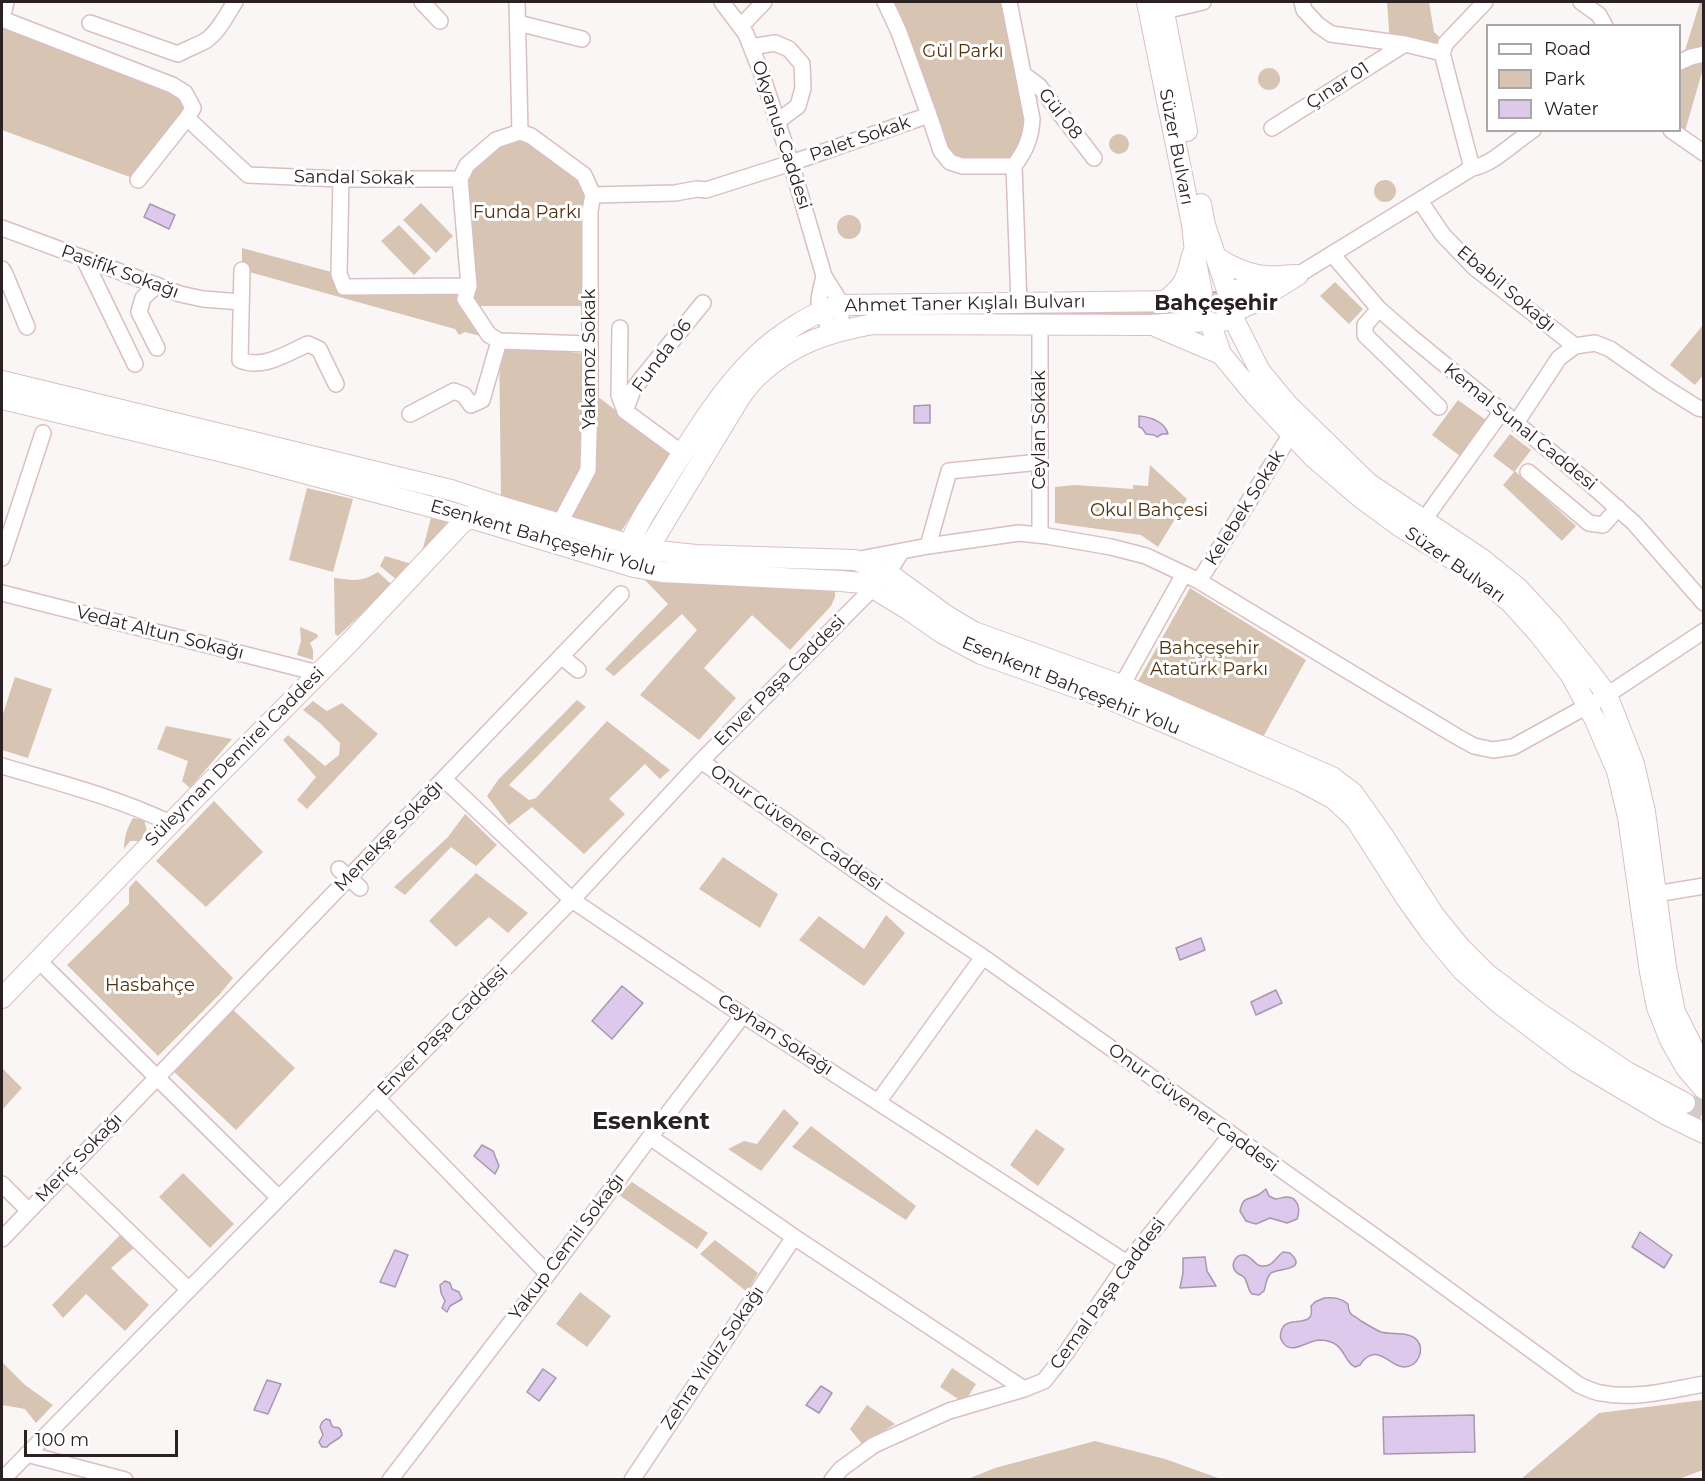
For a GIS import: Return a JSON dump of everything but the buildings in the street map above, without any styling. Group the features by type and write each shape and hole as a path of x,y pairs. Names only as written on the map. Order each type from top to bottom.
{"main road":[{"name":"Süzer Bulvarı","path":"1157,5 1201,294"},
{"name":"Süzer Bulvarı","path":"1157,5 1205,225 1228,291"},
{"path":"1166,300 1178,291 1188,274 1194,246"},
{"path":"1216,257 1243,270 1266,276 1298,275"},
{"path":"1298,275 1253,303 1232,313 1221,322 1208,321 1198,309 1201,294 1212,287 1228,291 1298,275"},
{"path":"1228,291 1234,303 1232,313"},
{"name":"Ahmet Taner Kışlalı Bulvarı","path":"639,548 635,531 712,408 758,354 819,312 831,307 842,306 1180,300 1201,294"},
{"name":"Süzer Bulvarı","path":"1232,313 1260,371 1288,405 1417,527 1510,602 1570,674 1617,771 1628,817 1657,1007 1670,1040 1686,1068 1704,1089"},
{"name":"Süzer Bulvarı","path":"1208,321 1221,354 1312,457 1361,498 1482,559 1518,588 1553,626 1607,695 1634,764 1645,812 1666,967 1675,1012 1704,1064"},
{"name":"Ahmet Taner Kışlalı Bulvarı","path":"639,548 739,399 758,375 782,356 811,340 836,331 873,324 1151,325 1208,321"},
{"path":"1151,325 1221,354"},
{"name":"Esenkent Bahçeşehir Yolu","path":"2,381 459,493 639,548 707,556 855,560 881,580 974,632 1117,693 1332,777 1353,793 1434,915 1460,947 1487,974 1535,1010 1627,1072 1685,1103"},
{"name":"Esenkent Bahçeşehir Yolu","path":"2,399 240,456 470,517 634,567 662,572 862,584 881,580"},
{"path":"459,493 469,506 470,517 484,508 496,505"},
{"name":"Süleyman Demirel Caddesi","path":"2,998 470,517"},
{"path":"634,567 639,548"},
{"name":"Esenkent Bahçeşehir Yolu","path":"1117,693 1334,799 1356,820 1406,898 1462,970 1500,1004 1577,1062 1704,1133"}],"street":[{"path":"6,2 2,18 172,85 185,93 193,108 138,180"},
{"path":"90,22 178,54 206,40 214,33 236,2"},
{"path":"422,2 440,21"},
{"path":"517,2 520,132"},
{"name":"Okyanus Caddesi","path":"722,2 746,33 752,47 778,121 824,276"},
{"path":"741,26 764,2"},
{"path":"885,2 899,32 941,151 951,162 962,166 1014,166"},
{"path":"1009,2 1032,119 1031,135 1023,154 1014,166 1019,304"},
{"path":"1157,5 1203,2"},
{"path":"1302,2 1304,10 1318,25 1331,34 1405,44 1442,53"},
{"path":"1472,168 1442,53 1446,43 1485,2"},
{"path":"1581,2 1599,15 1604,24"},
{"path":"518,22 582,39"},
{"path":"752,47 775,43 789,49 802,64 803,88 798,106 778,121"},
{"name":"Çınar 01","path":"1272,129 1405,44"},
{"path":"1681,62 1704,54"},
{"name":"Gül 08","path":"1023,74 1040,86 1094,158"},
{"name":"Palet Sokak","path":"592,195 705,190 930,115"},
{"name":"Sandal Sokak","path":"187,118 248,175 341,179 460,179"},
{"path":"590,344 499,341 489,335 465,300 469,286 460,179 467,165 496,140 520,132 531,136 584,175 592,195"},
{"path":"1298,275 1472,168 1496,158 1530,132"},
{"path":"1674,132 1704,153"},
{"path":"341,179 339,274 344,287 469,286"},
{"name":"Yakamoz Sokak","path":"563,517 588,470 592,195"},
{"name":"Ebabil Sokağı","path":"1420,201 1443,235 1475,268 1575,346"},
{"name":"Pasifik Sokağı","path":"2,228 203,300 241,302"},
{"name":"Kemal Sunal Caddesi","path":"1332,254 1379,309 1634,523 1704,603"},
{"path":"84,259 135,364"},
{"path":"2,269 27,327"},
{"path":"242,270 240,360 247,363 265,363 308,344 320,349 336,384"},
{"path":"824,276 842,306 836,331"},
{"path":"824,276 819,312 836,331"},
{"path":"157,285 143,298 139,312 157,348"},
{"name":"Funda 06","path":"625,411 633,390 703,303"},
{"path":"1379,309 1365,325 1365,335 1439,407"},
{"name":"Ceylan Sokak","path":"1040,325 1040,535"},
{"name":"Funda 06","path":"620,328 619,395 625,411 682,453"},
{"path":"410,414 454,391 464,395 471,405 482,400 499,341"},
{"path":"1516,423 1559,358 1575,346 1595,343 1610,349 1663,386 1698,408 1704,409"},
{"path":"1417,527 1502,411"},
{"path":"2,558 43,433"},
{"name":"Kelebek Sokak","path":"1199,581 1291,434"},
{"path":"928,546 949,471 1040,462"},
{"path":"1528,472 1589,523 1603,525 1618,508"},
{"path":"855,560 928,546 1019,533 1111,547 1146,556 1199,581 1474,746 1493,750 1513,747 1607,695 1704,631"},
{"name":"Enver Paşa Caddesi","path":"2,1479 572,900 701,761 881,580 902,551"},
{"path":"1117,693 1184,574"},
{"name":"Vedat Altun Sokağı","path":"2,593 318,673"},
{"name":"Menekşe Sokağı","path":"157,1078 621,594"},
{"path":"561,656 578,670"},
{"name":"Onur Güvener Caddesi","path":"701,761 891,896 983,957 1579,1385 1598,1393 1620,1396 1641,1395 1704,1384"},
{"path":"2,766 134,806 170,823"},
{"name":"Ceyhan Sokağı","path":"444,779 572,900 743,1015 1127,1263"},
{"path":"1656,894 1704,886"},
{"path":"878,1102 983,957"},
{"path":"38,960 279,1198"},
{"name":"Yakup Cemil Sokağı","path":"390,1479 743,1015"},
{"name":"Meriç Sokağı","path":"2,1239 157,1078"},
{"path":"377,1098 548,1274"},
{"name":"Cemal Paşa Caddesi","path":"832,1479 841,1469 874,1445 949,1411 1044,1381 1066,1353 1127,1263 1231,1135"},
{"path":"650,1137 794,1238 1024,1389"},
{"path":"67,1172 189,1290"},
{"path":"2,1184 29,1210"},
{"name":"Zehra Yıldız Sokağı","path":"632,1479 794,1238"},
{"path":"27,1454 125,1479"}],"green space":[{"name":"Gül Parkı","path":"892,2 1002,2 1028,127 1020,147 1008,160 969,159 952,155 937,127"},
{"path":"1387,2 1429,2 1434,32 1446,43 1442,53 1390,43"},
{"path":"1700,2 1703,2 1703,69 1683,138 1681,132 1682,60"},
{"path":"2,19 172,85 193,108 138,180 2,130"},
{"path":"1269,68 1277,71 1280,79 1277,87 1269,90 1261,87 1258,79 1261,71"},
{"name":"Funda Parkı","path":"520,132 590,189 590,306 470,306 499,341 465,332 459,335 455,329 242,270 242,248 339,274 345,287 469,286 467,165"},
{"path":"1119,134 1126,137 1129,144 1126,151 1119,154 1112,151 1109,144 1112,137"},
{"path":"1385,180 1393,183 1396,191 1393,199 1385,202 1377,199 1374,191 1377,183"},
{"path":"421,203 453,236 436,253 403,220"},
{"path":"849,215 857,219 861,227 857,235 849,239 841,235 837,227 841,219"},
{"path":"399,225 431,258 414,275 381,241"},
{"path":"1335,282 1363,309 1349,324 1320,296"},
{"path":"1179,304 1181,316 876,315 876,311"},
{"path":"1703,325 1703,375 1695,385 1670,365"},
{"path":"499,341 583,354 582,472 557,515 501,498"},
{"path":"597,396 672,453 620,533 569,519 595,470"},
{"path":"1458,400 1486,420 1460,456 1432,435"},
{"path":"1510,434 1531,450 1515,471 1576,526 1562,541 1503,485 1514,472 1493,456"},
{"name":"Okul Bahçesi","path":"1150,465 1187,499 1158,547 1141,535 1055,523 1055,487 1075,485 1133,489 1133,485 1148,486"},
{"path":"307,488 353,499 333,572 289,560"},
{"path":"431,518 448,522 447,527 421,555"},
{"path":"385,556 412,564 397,580 380,566"},
{"path":"378,572 392,585 338,636 335,634 334,578 361,579"},
{"path":"643,578 835,588 835,597 831,606 790,650 752,615 704,668 736,698 699,740 640,695 697,630 682,614 614,676 605,669 668,604"},
{"name":"Bahçeşehir Atatürk Parkı","path":"1190,588 1306,660 1263,737 1137,683"},
{"path":"300,627 317,634 318,637 310,643 313,660 297,655 301,641"},
{"path":"15,677 52,689 28,758 2,750 2,717"},
{"path":"577,700 586,707 509,785 529,800 536,798 607,721 670,770 660,779 645,764 609,799 625,814 584,854 532,807 509,825 487,796 498,780"},
{"path":"313,701 327,711 342,703 378,734 307,809 297,800 316,777 283,740 288,735 325,766 339,755 340,743 303,710"},
{"path":"166,726 232,739 190,788 182,781 188,761 157,749"},
{"path":"214,801 263,852 206,907 156,861"},
{"path":"465,814 497,845 476,866 451,847 405,895 394,887 448,837"},
{"path":"133,818 144,820 146,836 140,845 137,841 130,841 124,849 126,833"},
{"path":"723,857 778,894 760,928 699,889"},
{"path":"476,873 528,913 508,933 489,917 456,947 429,921"},
{"name":"Hasbahçe","path":"136,880 233,978 158,1056 67,965 129,904 129,888"},
{"path":"886,915 905,933 864,986 799,940 819,916 864,949"},
{"path":"229,1006 295,1068 236,1130 170,1068"},
{"path":"2,1068 22,1088 2,1110"},
{"path":"784,1109 799,1123 761,1171 728,1149 744,1141 757,1144"},
{"path":"811,1126 916,1206 906,1220 792,1147"},
{"path":"1036,1129 1065,1149 1038,1186 1010,1165"},
{"path":"183,1173 234,1224 210,1248 159,1197"},
{"path":"632,1182 708,1233 697,1249 619,1195"},
{"path":"122,1233 136,1246 111,1268 149,1305 125,1331 86,1294 63,1318 52,1305"},
{"path":"715,1240 758,1273 747,1292 700,1254"},
{"path":"580,1292 611,1316 587,1347 556,1324"},
{"path":"2,1362 25,1385 53,1405 36,1423 25,1409 2,1405"},
{"path":"952,1368 976,1384 964,1403 940,1387"},
{"path":"1703,1400 1703,1470 1676,1480 1521,1479 1599,1413"},
{"path":"867,1405 895,1424 862,1444 850,1429"},
{"path":"1095,1441 1165,1459 1221,1479 968,1479 995,1468"}],"water":[{"path":"150,204 175,215 169,229 144,217"},
{"path":"1216,292 1223,295 1226,302 1223,309 1216,312 1209,309 1206,302 1209,295"},
{"path":"930,405 930,423 914,423 914,406"},
{"path":"1139,416 1157,421 1164,426 1168,434 1157,437 1146,434 1139,427"},
{"path":"1201,938 1205,950 1180,960 1176,948"},
{"path":"622,986 643,1003 612,1039 592,1021"},
{"path":"1276,990 1282,1003 1256,1015 1251,1002"},
{"path":"482,1145 493,1151 499,1166 495,1174 474,1156"},
{"path":"1266,1189 1269,1196 1275,1199 1289,1197 1296,1201 1299,1211 1297,1219 1287,1223 1270,1218 1256,1224 1246,1221 1240,1211 1243,1203 1246,1199 1259,1195"},
{"path":"1640,1232 1672,1255 1664,1268 1632,1247"},
{"path":"395,1250 408,1255 395,1287 380,1282"},
{"path":"1283,1252 1290,1253 1295,1259 1294,1266 1271,1273 1264,1291 1259,1295 1252,1294 1244,1277 1234,1269 1236,1258 1244,1255 1250,1257 1258,1265 1267,1266"},
{"path":"1205,1257 1207,1271 1216,1286 1180,1288 1183,1258"},
{"path":"445,1281 450,1283 452,1289 459,1292 462,1299 450,1306 447,1312 442,1308 445,1301 440,1285"},
{"path":"1324,1298 1337,1298 1345,1302 1352,1315 1381,1332 1414,1337 1420,1348 1419,1357 1413,1364 1404,1367 1378,1355 1372,1355 1355,1367 1339,1347 1328,1341 1315,1341 1294,1348 1285,1346 1280,1336 1284,1326 1309,1318 1311,1306"},
{"path":"543,1369 556,1378 539,1401 527,1392"},
{"path":"267,1380 281,1384 268,1414 254,1410"},
{"path":"821,1386 832,1393 819,1413 806,1405"},
{"path":"1474,1415 1475,1452 1384,1454 1383,1417"},
{"path":"326,1419 330,1420 333,1427 340,1429 342,1435 327,1447 322,1447 319,1442 323,1435 320,1427"}],"tunnel":[{"path":"1685,1103 1704,1111"}],"district":[{"name":"Bahçeşehir","path":"1216,304"},
{"name":"Esenkent","path":"651,1122"}]}
